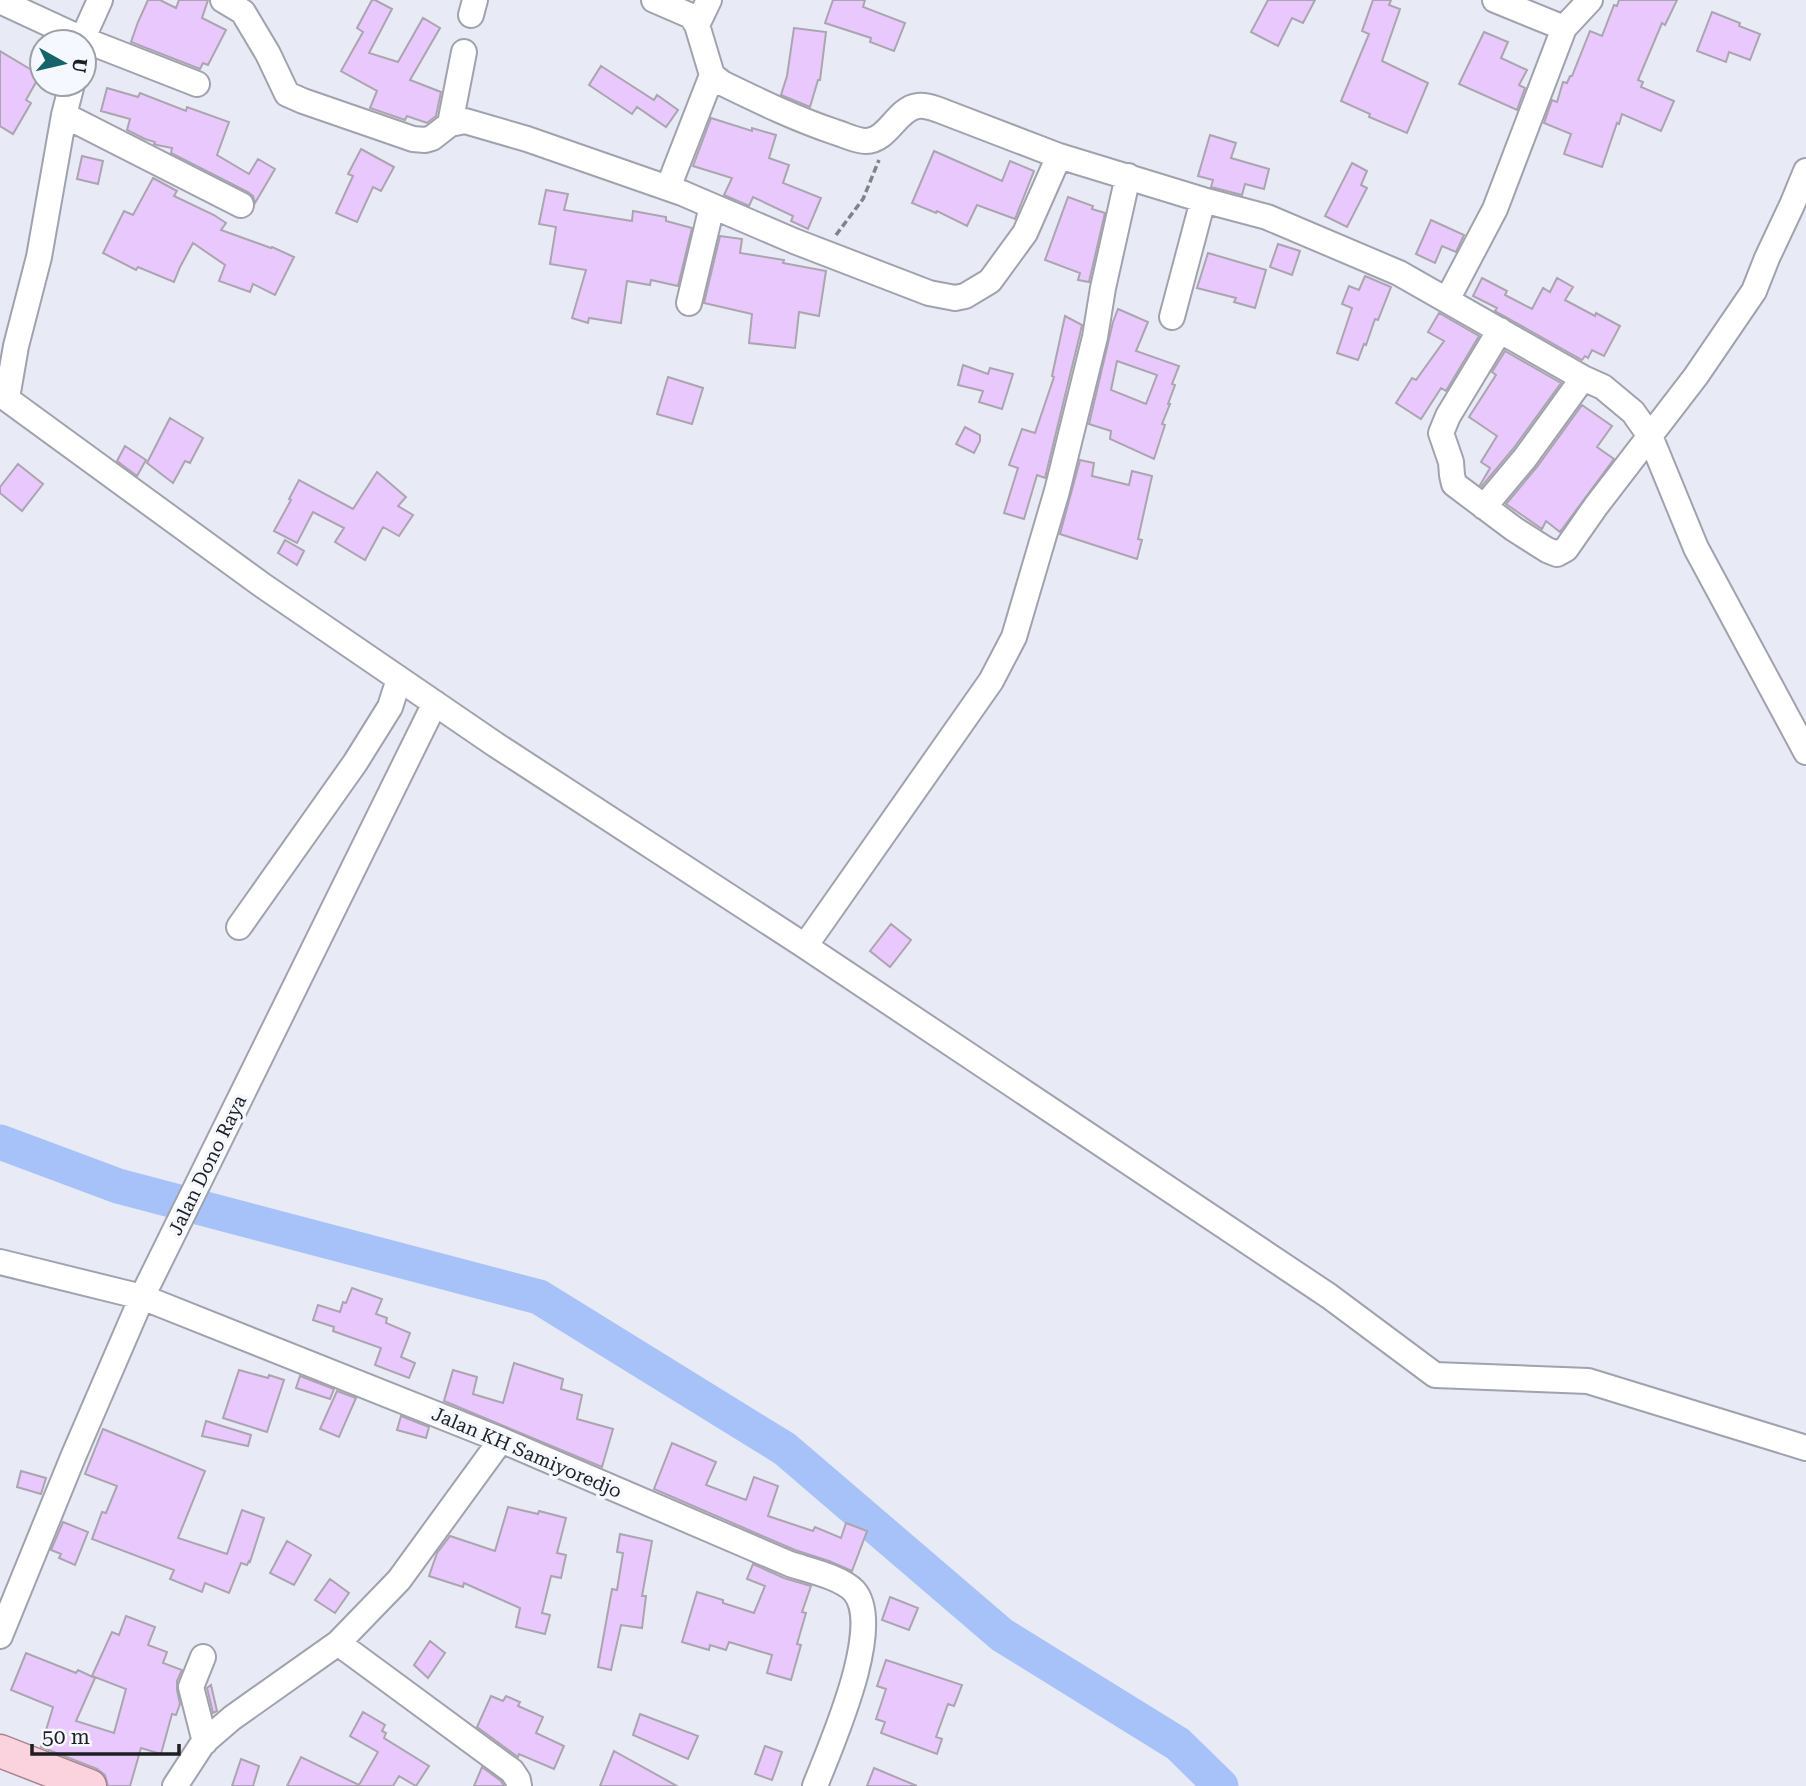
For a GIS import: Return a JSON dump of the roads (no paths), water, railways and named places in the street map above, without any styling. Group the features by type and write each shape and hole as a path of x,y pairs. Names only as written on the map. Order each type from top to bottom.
{"main road":[{"path":"0,1751 90,1786"}],"street":[{"path":"87,28 100,0"},
{"path":"223,0 243,12 268,54 287,94 303,101 413,139 432,138 450,124 465,121 527,139 668,188 822,253 929,293 955,298 965,296 990,281 1026,233 1059,156"},
{"path":"654,0 691,16 697,25 712,75 722,83 794,117 867,141 874,139 908,109 925,106 1059,156 1267,217 1399,272 1603,387 1633,412 1650,436 1696,548 1806,752"},
{"path":"697,25 709,0"},
{"path":"1495,0 1564,28"},
{"path":"1447,300 1495,209 1564,28 1590,0"},
{"path":"0,1 57,28"},
{"path":"98,46 197,84"},
{"path":"450,124 464,52"},
{"path":"668,188 712,75"},
{"path":"68,98 39,257 3,396 262,585 435,704 805,946 1317,1288 1435,1375 1588,1381 1806,1448"},
{"path":"64,115 240,205"},
{"path":"1500,330 1448,416 1441,433 1451,462 1454,484 1484,508 1557,554 1566,549 1696,376 1754,291 1806,171"},
{"path":"805,946 991,681 1014,636 1057,491 1095,337 1128,176"},
{"path":"1172,317 1203,200"},
{"path":"689,303 712,206"},
{"path":"1484,508 1525,458 1583,378"},
{"path":"239,927 355,763 390,707 399,679"},
{"name":"Jalan Dono Raya","path":"0,1636 142,1297 435,704"},
{"name":"Jalan KH Samiyoredjo","path":"0,1262 142,1297 501,1440 790,1564 839,1581 852,1590 861,1602 864,1619 862,1645 844,1713 815,1786"},
{"path":"175,1786 205,1742 232,1718 338,1643 399,1580 501,1440"},
{"path":"338,1643 512,1771 519,1786"},
{"path":"203,1657 191,1687 205,1742"}],"waterway":[{"path":"0,1142 118,1186 539,1297 785,1449 1002,1635 1178,1744 1221,1786"}]}
